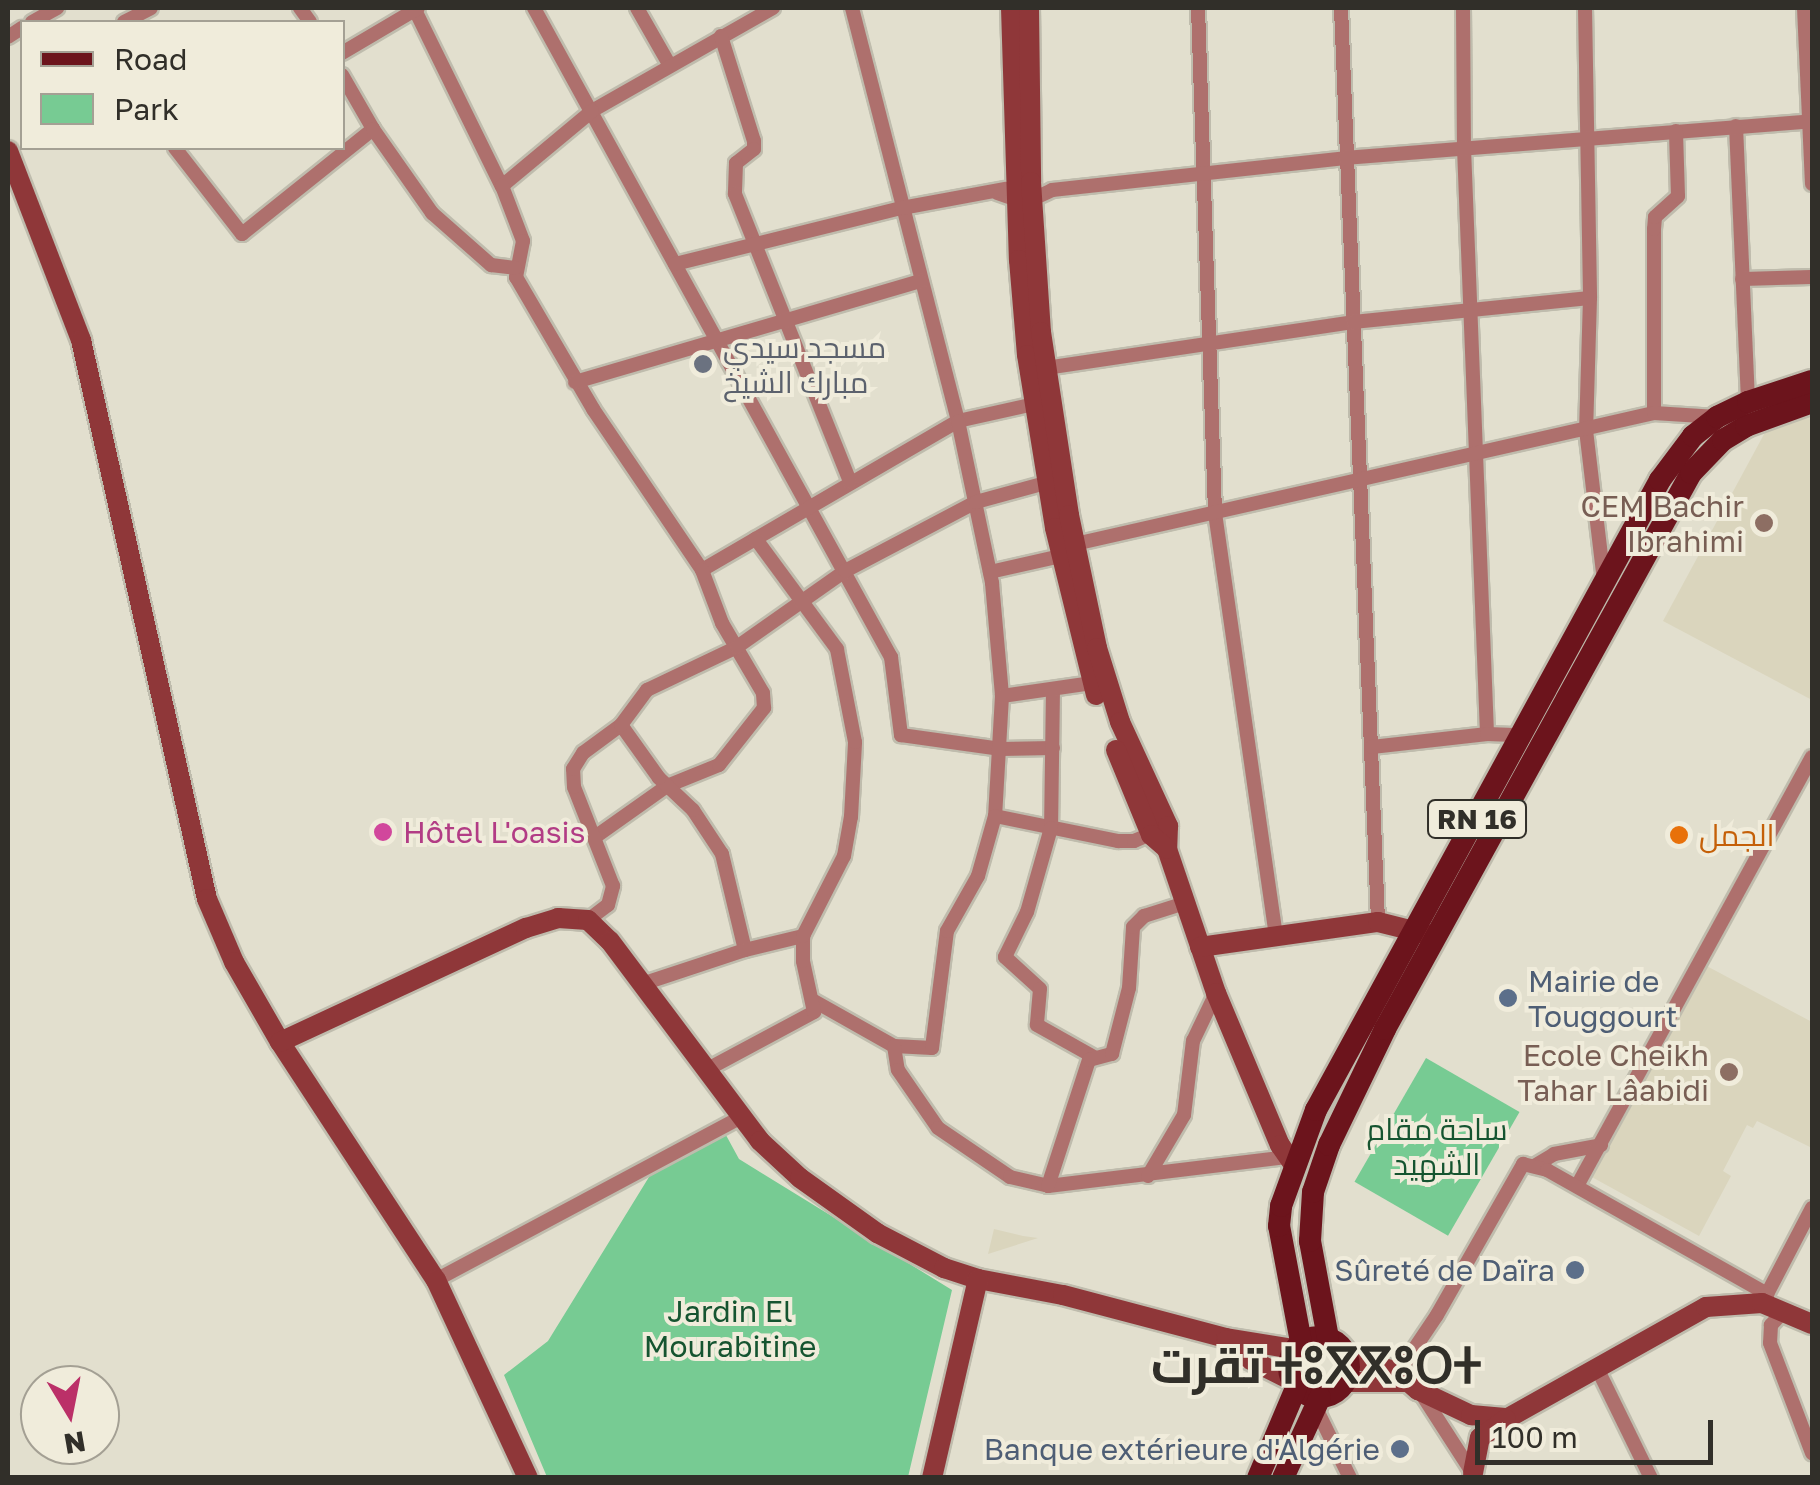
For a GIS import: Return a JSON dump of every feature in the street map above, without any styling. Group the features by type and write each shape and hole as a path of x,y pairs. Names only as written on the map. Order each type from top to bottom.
{"main road":[{"name":"RN 16","path":"1298,1346 1279,1226 1290,1161 1316,1110 1605,587 1660,480 1693,436 1717,417 1748,402 1812,381"},
{"name":"RN 16","path":"1328,1338 1310,1241 1313,1192 1353,1094 1691,473 1723,440 1746,426 1812,402"},
{"path":"1283,1478 1318,1403 1345,1382 1348,1357 1328,1338 1298,1346 1288,1364 1294,1384 1318,1403"},
{"path":"1258,1478 1294,1384"}],"street":[{"path":"128,20 150,8"},
{"path":"345,52 415,8 502,187 522,242 522,259 516,268 520,286 576,382 702,570 763,693 764,708 719,765 666,786 595,837"},
{"path":"534,8 892,657 901,735 1001,749 1053,748"},
{"path":"636,8 668,64"},
{"path":"814,1001 894,1046 926,1050 934,1043 947,931 978,876 995,816 1001,749 1002,696 990,572 976,502 852,8"},
{"path":"894,1046 898,1070 938,1128 1010,1178 1048,1186 1290,1161 1216,993 1110,697 1046,483 1034,404 1011,8"},
{"path":"1029,8 1024,191 1068,550 1092,683 1162,837"},
{"path":"1198,8 1215,513 1276,934"},
{"path":"1341,8 1378,922"},
{"path":"1463,8 1464,148 1486,734"},
{"path":"1585,8 1590,298 1586,430 1605,587"},
{"path":"1804,8 1812,184"},
{"path":"502,187 592,111 765,10"},
{"path":"721,36 754,141 754,148 736,164 735,194 850,482"},
{"path":"345,81 373,129 440,221 491,266 516,268"},
{"path":"675,264 902,208 1024,191 1203,176 1345,158 1811,121"},
{"path":"1736,126 1748,402"},
{"path":"176,150 242,234 373,129"},
{"path":"1654,413 1654,229 1656,217 1678,196 1676,131"},
{"path":"8,151 81,340 207,898 234,962 280,1042 436,1280 528,1478"},
{"path":"1742,279 1812,277"},
{"path":"576,382 714,338 921,281"},
{"path":"1046,368 1353,322 1590,298"},
{"path":"702,570 958,421 1034,404"},
{"path":"990,572 1361,478 1654,413 1717,417"},
{"path":"280,1042 526,928 558,918 588,920 608,904 613,894 574,787 573,769 583,753 621,725 647,690 737,647 845,571 976,502 1046,483"},
{"path":"706,1070 805,1021 814,1012 805,977 803,936 844,856 856,761 848,691 837,649 756,539"},
{"path":"1002,696 1092,683"},
{"path":"1052,689 1052,828 1027,912 1005,958 1040,989 1037,1025 1094,1057 1112,1054 1129,988 1133,928 1144,916 1185,902"},
{"path":"621,725 666,786 693,810 722,854 745,950"},
{"path":"1372,748 1486,734 1520,735"},
{"path":"1577,1186 1812,757"},
{"path":"995,816 1118,841 1162,837"},
{"path":"588,920 642,984 741,1117 783,1164 878,1233 944,1268 978,1279 1063,1295 1226,1338 1298,1346"},
{"path":"1200,947 1378,922 1437,938"},
{"path":"642,984 745,950 803,936"},
{"path":"1148,1176 1184,1115 1193,1042 1216,993"},
{"path":"1048,1186 1077,1091 1094,1057"},
{"path":"436,1280 741,1117"},
{"path":"1403,1382 1516,1169 1554,1154 1601,1145"},
{"path":"1536,1164 1812,1324"},
{"path":"1764,1298 1812,1208"},
{"path":"932,1478 978,1279"},
{"path":"1474,1475 1480,1438 1508,1418 1686,1315 1706,1307 1764,1298"},
{"path":"1785,1310 1771,1325 1770,1342 1812,1454"},
{"path":"1226,1338 1247,1358 1294,1384"},
{"path":"1348,1357 1471,1415 1508,1418"},
{"path":"1597,1368 1651,1478"},
{"path":"1345,1382 1403,1382"},
{"path":"1403,1382 1474,1475"},
{"path":"1318,1403 1350,1478"}],"shaded area":[{"name":"CEM Bachir Ibrahimi","path":"1812,411 1812,700 1663,621 1769,425"},
{"name":"Ecole Cheikh Tahar Lâabidi","path":"1701,963 1812,1022 1812,1148 1757,1121 1753,1128 1747,1125 1723,1171 1731,1176 1699,1236 1590,1176"},
{"path":"994,1229 1023,1236 1038,1238 988,1254"}],"green space":[{"name":"ساحة مقام الشهيد","path":"1426,1058 1520,1112 1448,1236 1354,1182"},
{"name":"Jardin El Mourabitine","path":"721,1126 739,1159 952,1290 908,1477 547,1477 504,1375 548,1341 657,1164"}],"place":[{"name":"مسجد سيدي مبارك الشيخ","path":"703,364"},
{"name":"CEM Bachir Ibrahimi","path":"1764,523"},
{"name":"Hôtel L'oasis","path":"383,832"},
{"name":"الجمل","path":"1679,835"},
{"name":"Mairie de Touggourt","path":"1508,998"},
{"name":"Ecole Cheikh Tahar Lâabidi","path":"1729,1072"},
{"name":"Sûreté de Daïra","path":"1575,1270"},
{"name":"Banque extérieure d'Algérie","path":"1400,1449"}],"district":[{"name":"تقرت ⵜⵓⴳⴳⵓⵔⵜ","path":"1316,1365"}]}
